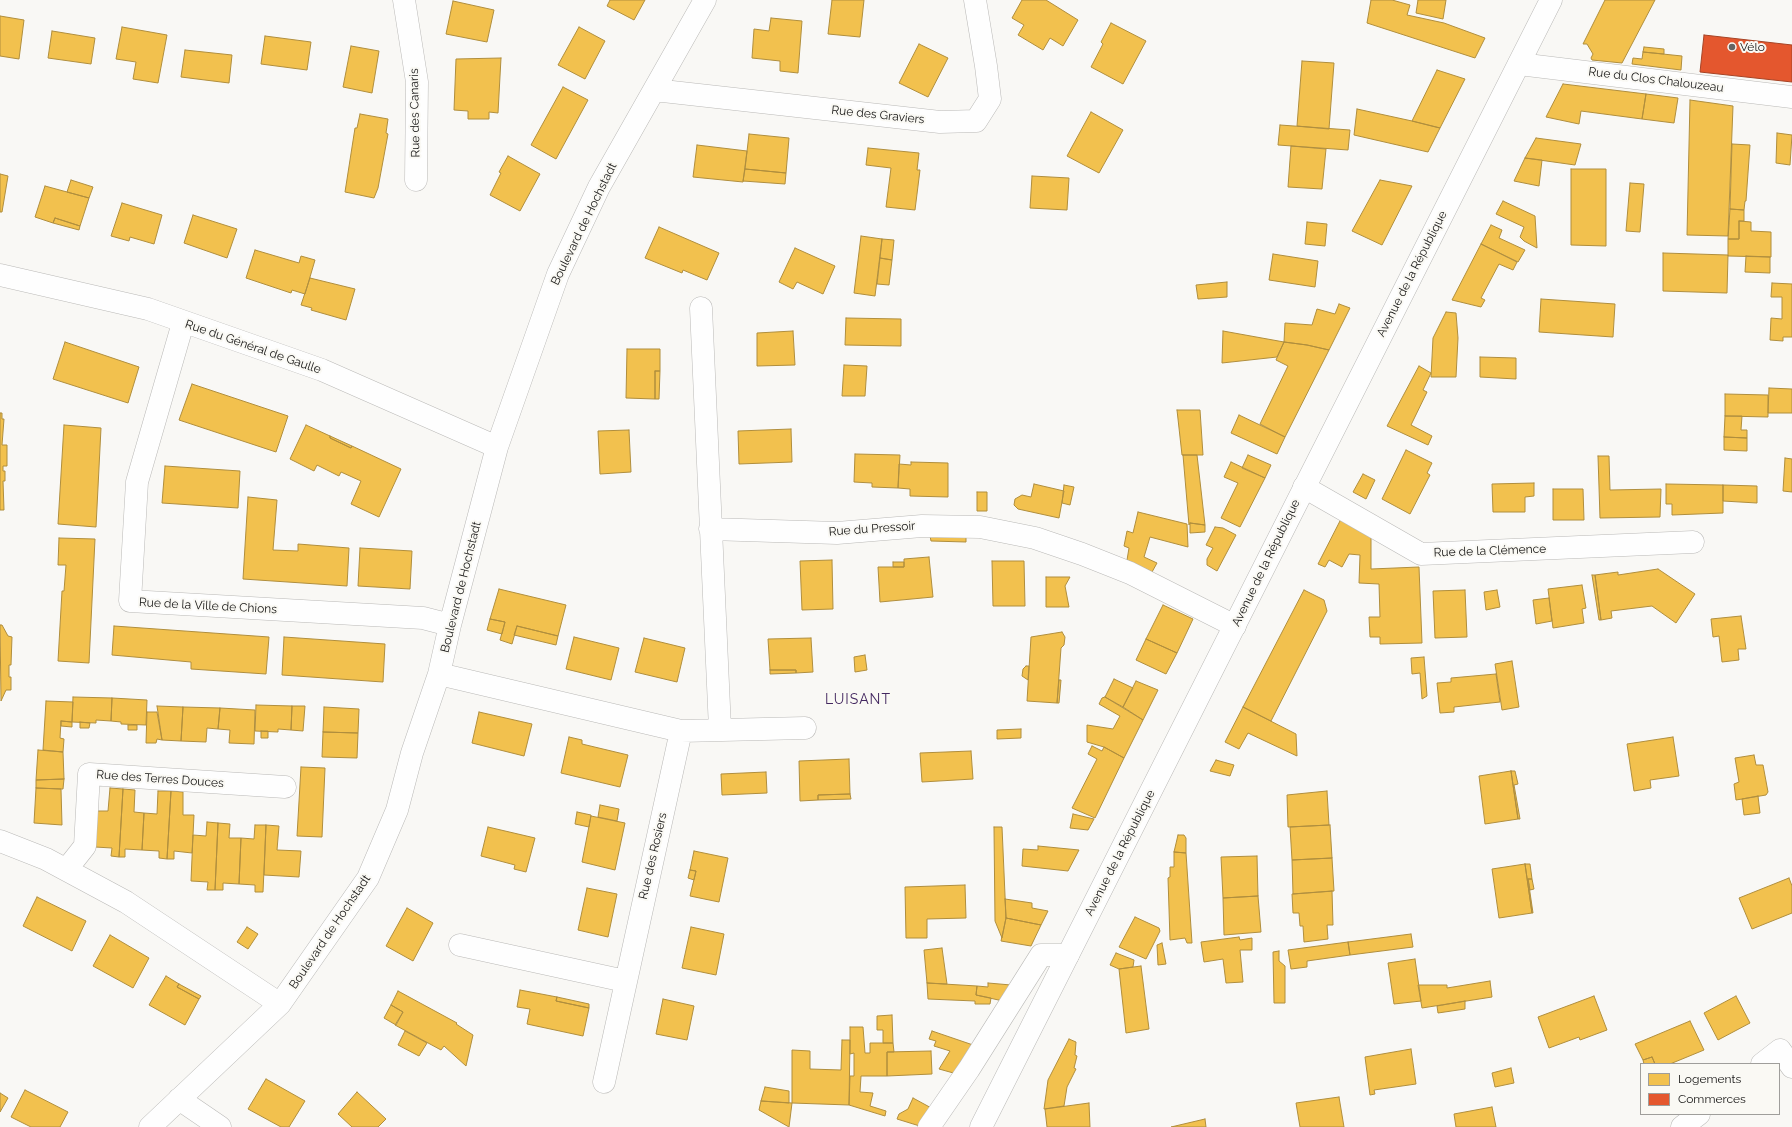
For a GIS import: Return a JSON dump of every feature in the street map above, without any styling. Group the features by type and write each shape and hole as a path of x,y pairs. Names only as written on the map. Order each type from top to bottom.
{"street":[{"name":"Rue des Canaris","path":"404,0 417,82 416,180"},
{"name":"Boulevard de Hochstadt","path":"150,1127 280,1004 368,878 397,810 412,753 439,674 450,625 497,446 558,274 599,187 706,0"},
{"name":"Rue des Graviers","path":"654,90 940,122 976,121 990,99 975,0"},
{"name":"Avenue de la République","path":"981,1127 1551,0"},
{"name":"Rue du Clos Chalouzeau","path":"1519,64 1792,97"},
{"name":"Rue du Général de Gaulle","path":"0,275 148,309 183,323 322,370 497,446"},
{"path":"701,308 720,729"},
{"name":"Rue de la Ville de Chions","path":"183,323 136,482 130,601 423,618 450,625"},
{"name":"Rue de la Clémence","path":"1304,487 1421,554 1693,542"},
{"name":"Rue du Pressoir","path":"710,529 837,533 922,526 980,527 1035,538 1089,557 1130,573 1235,626"},
{"path":"439,674 681,730 805,728"},
{"name":"Rue des Rosiers","path":"604,1082 681,730"},
{"name":"Rue des Terres Douces","path":"66,870 86,846 89,774 286,787"},
{"path":"0,841 46,860 126,902 280,1004"},
{"path":"460,945 625,981"},
{"path":"929,1127 969,1069 1041,955 1068,955"},
{"path":"1764,1063 1788,1053"},
{"path":"179,1099 220,1127"},
{"path":"1682,1127 1698,1115"}],"building: Logements":[{"path":"610,0 645,0 634,20 607,6"},
{"path":"832,0 864,0 860,37 828,34"},
{"path":"1022,0 1046,0 1078,20 1063,46 1050,38 1043,50 1018,35 1024,25 1012,18"},
{"path":"1371,0 1392,0 1410,5 1407,15 1444,23 1485,38 1475,58 1367,23"},
{"path":"1418,0 1446,0 1443,19 1416,13"},
{"path":"1605,0 1655,0 1622,63 1592,60 1591,58 1593,54 1587,44 1583,44"},
{"path":"453,1 494,10 487,42 446,34"},
{"path":"0,16 24,20 19,59 0,56"},
{"path":"771,18 802,21 798,73 780,71 780,61 752,58 754,29 769,31"},
{"path":"1111,23 1146,41 1123,84 1091,67 1103,44 1101,42"},
{"path":"122,27 167,35 158,83 133,79 136,62 116,59"},
{"path":"579,27 605,41 585,79 558,65"},
{"path":"52,31 95,38 91,64 48,58"},
{"path":"265,36 311,42 307,70 261,64"},
{"path":"919,44 948,58 928,97 899,83"},
{"path":"351,46 379,51 372,93 343,87"},
{"path":"1644,47 1664,49 1664,54 1643,52"},
{"path":"185,50 232,55 229,83 181,77"},
{"path":"1643,52 1682,56 1681,70 1632,64 1633,58 1642,59"},
{"path":"501,58 498,113 489,112 489,119 468,119 468,111 454,110 456,59"},
{"path":"1302,61 1334,63 1329,129 1297,126"},
{"path":"1437,70 1465,79 1440,128 1412,121"},
{"path":"1563,84 1646,94 1642,119 1581,111 1579,124 1546,117"},
{"path":"563,87 588,100 556,159 531,145"},
{"path":"1646,94 1678,98 1674,123 1642,119"},
{"path":"1690,100 1733,106 1728,236 1687,235"},
{"path":"1357,109 1440,128 1428,152 1354,135"},
{"path":"1091,112 1123,130 1099,173 1067,156"},
{"path":"360,114 388,119 386,133 388,134 378,188 374,198 345,192 355,128 357,128"},
{"path":"1280,125 1350,130 1348,150 1278,145"},
{"path":"1777,133 1792,135 1790,165 1776,163"},
{"path":"749,134 789,138 786,173 745,169"},
{"path":"1536,138 1581,144 1575,165 1525,158"},
{"path":"1732,144 1750,145 1744,210 1730,209"},
{"path":"697,145 747,151 743,182 693,177"},
{"path":"1291,146 1326,149 1322,189 1288,187"},
{"path":"868,148 919,153 917,170 920,170 915,210 886,207 891,168 866,165"},
{"path":"508,156 540,174 520,211 490,195 501,173 499,172"},
{"path":"1525,158 1542,160 1539,186 1514,181"},
{"path":"745,169 786,173 785,184 743,181"},
{"path":"1571,169 1606,169 1606,246 1571,245"},
{"path":"0,174 8,176 2,212 0,212"},
{"path":"1032,176 1069,178 1067,210 1030,208"},
{"path":"71,180 93,187 89,198 67,192"},
{"path":"1380,180 1412,186 1382,245 1352,231"},
{"path":"1630,183 1644,184 1640,232 1626,231"},
{"path":"45,186 89,198 80,226 55,218 53,223 35,217"},
{"path":"1503,201 1535,216 1537,248 1520,237 1524,227 1496,214"},
{"path":"122,203 162,215 154,244 130,237 129,241 111,236"},
{"path":"1730,209 1744,210 1744,221 1739,221 1739,239 1728,239"},
{"path":"193,215 237,229 227,258 184,243"},
{"path":"55,218 80,226 79,230 53,223"},
{"path":"1739,221 1751,222 1751,231 1771,232 1771,257 1728,256 1728,239 1739,239"},
{"path":"1307,222 1327,224 1325,246 1305,244"},
{"path":"1491,225 1502,230 1499,238 1525,250 1518,262 1481,244"},
{"path":"659,227 719,253 707,280 683,270 682,273 645,258"},
{"path":"861,236 882,239 875,296 854,293"},
{"path":"882,239 894,240 892,260 880,258"},
{"path":"1481,244 1517,262 1513,270 1499,264 1481,298 1485,300 1481,307 1452,300"},
{"path":"795,248 835,266 823,294 797,282 793,289 779,282"},
{"path":"255,250 299,263 301,256 315,260 305,294 292,290 291,293 246,278"},
{"path":"1663,253 1728,255 1727,293 1663,291"},
{"path":"1273,254 1318,261 1315,287 1269,280"},
{"path":"1746,256 1770,257 1770,273 1745,272"},
{"path":"880,258 892,260 889,285 877,284"},
{"path":"310,278 355,289 346,320 311,310 312,308 301,305"},
{"path":"1227,282 1227,297 1198,299 1196,285"},
{"path":"1772,283 1792,284 1792,337 1783,337 1783,341 1770,340 1771,318 1782,319 1782,297 1771,297"},
{"path":"1541,299 1615,304 1613,337 1539,332"},
{"path":"1339,304 1350,308 1329,350 1284,342 1285,323 1312,325 1317,309 1335,314"},
{"path":"1446,312 1456,313 1458,338 1456,377 1431,377 1433,338"},
{"path":"846,318 901,319 901,346 845,345"},
{"path":"793,331 795,365 757,366 757,333"},
{"path":"1223,331 1284,342 1277,357 1222,363"},
{"path":"65,342 139,367 128,403 53,379"},
{"path":"1284,342 1329,350 1285,437 1260,424 1288,366 1276,360"},
{"path":"627,349 660,349 660,371 655,371 655,399 626,398"},
{"path":"1480,357 1516,358 1516,379 1480,377"},
{"path":"844,365 867,366 865,396 842,396"},
{"path":"1419,366 1431,373 1423,390 1427,392 1411,425 1432,436 1428,445 1387,426"},
{"path":"655,371 660,371 659,399 655,399"},
{"path":"192,384 288,416 276,452 179,420"},
{"path":"1769,388 1792,389 1792,413 1768,413"},
{"path":"1725,394 1768,395 1768,417 1725,416"},
{"path":"1177,410 1200,410 1203,455 1182,455"},
{"path":"0,413 2,413 2,419 4,419 2,445 7,445 7,466 3,466 3,471 5,471 5,481 3,481 4,510 0,510"},
{"path":"1239,415 1285,437 1277,454 1231,433"},
{"path":"1725,416 1742,416 1741,430 1747,430 1747,438 1724,437"},
{"path":"64,425 101,428 96,527 58,524"},
{"path":"306,425 351,448 352,446 401,469 379,517 351,504 361,481 341,472 339,476 317,465 314,471 290,459"},
{"path":"791,429 792,462 739,464 738,431"},
{"path":"629,430 631,472 600,474 598,431"},
{"path":"330,436 352,446 351,448 330,438"},
{"path":"1724,437 1747,438 1747,451 1724,450"},
{"path":"1406,450 1432,463 1427,473 1430,475 1410,514 1382,499"},
{"path":"855,454 900,455 898,488 872,487 872,483 854,482"},
{"path":"1183,455 1197,455 1205,525 1190,523 1189,525"},
{"path":"1248,455 1271,465 1265,478 1242,468"},
{"path":"1598,456 1609,456 1610,490 1661,489 1660,517 1600,518"},
{"path":"1785,458 1792,459 1792,492 1783,491"},
{"path":"911,462 948,463 948,497 910,496 910,489 898,488 899,464 911,465"},
{"path":"1231,462 1265,478 1240,527 1221,518 1238,483 1224,477"},
{"path":"165,466 240,471 238,508 162,503"},
{"path":"1363,474 1375,480 1366,499 1353,492"},
{"path":"1534,483 1534,496 1525,497 1525,512 1493,512 1492,484"},
{"path":"1034,484 1064,491 1059,518 1018,509 1014,505 1015,499 1022,495 1031,497"},
{"path":"1666,484 1723,485 1723,513 1672,515 1672,504 1666,504"},
{"path":"1064,485 1074,487 1070,505 1062,503"},
{"path":"1723,485 1757,486 1757,503 1723,501"},
{"path":"1553,489 1583,489 1584,520 1553,520"},
{"path":"977,492 987,492 987,511 977,511"},
{"path":"248,497 277,500 273,550 298,551 298,544 349,548 347,586 243,579"},
{"path":"1138,512 1187,524 1188,547 1150,537 1144,557 1157,563 1152,572 1127,560 1129,548 1124,546 1127,531 1133,533"},
{"path":"1341,519 1371,537 1371,569 1419,567 1422,643 1380,644 1380,637 1370,637 1369,617 1380,617 1379,584 1359,583 1360,555 1349,554 1342,567 1329,560 1325,567 1318,564"},
{"path":"1190,523 1205,525 1205,532 1190,533"},
{"path":"1215,527 1223,528 1236,535 1217,571 1207,565 1207,559 1213,548 1206,545"},
{"path":"930,536 966,536 966,542 931,541"},
{"path":"59,538 95,539 89,663 58,661 62,591 64,591 66,565 58,565"},
{"path":"360,548 412,551 410,589 358,586"},
{"path":"929,557 933,597 880,602 878,567 904,567 904,559"},
{"path":"832,560 833,609 802,610 800,561"},
{"path":"992,561 1024,561 1025,606 993,606"},
{"path":"893,562 904,562 904,567 893,567"},
{"path":"1658,569 1695,594 1676,623 1652,606 1611,611 1612,618 1601,620 1595,575 1618,572 1618,575"},
{"path":"1592,575 1595,575 1601,620 1599,620"},
{"path":"1046,577 1070,577 1065,586 1069,607 1046,607"},
{"path":"1582,585 1586,608 1582,609 1584,623 1553,628 1548,589"},
{"path":"499,589 566,605 558,636 517,626 512,644 500,640 505,622 490,619"},
{"path":"1304,590 1324,600 1327,611 1271,721 1243,707"},
{"path":"1465,590 1467,637 1435,638 1433,591"},
{"path":"1497,590 1500,607 1486,610 1484,592"},
{"path":"1549,598 1552,621 1536,624 1533,600"},
{"path":"1163,605 1193,619 1177,653 1146,639"},
{"path":"1741,616 1746,649 1738,649 1739,660 1722,662 1719,636 1713,637 1711,619"},
{"path":"490,619 505,622 502,634 487,630"},
{"path":"0,625 2,625 8,636 12,637 11,665 9,665 11,690 6,690 1,701"},
{"path":"114,626 269,637 266,674 191,669 191,662 112,655"},
{"path":"517,626 558,636 556,645 514,635"},
{"path":"1062,632 1065,637 1064,645 1061,648 1057,703 1027,701 1031,637"},
{"path":"284,637 385,644 383,682 282,675"},
{"path":"574,637 619,648 611,680 566,669"},
{"path":"644,638 685,648 677,682 635,672"},
{"path":"811,638 813,672 796,673 796,670 770,670 768,639"},
{"path":"1146,639 1177,653 1166,674 1136,660"},
{"path":"865,655 867,670 855,672 854,657"},
{"path":"1424,657 1427,696 1422,699 1420,673 1412,674 1411,658"},
{"path":"1512,661 1519,707 1502,710 1495,664"},
{"path":"1026,666 1029,666 1028,680 1022,676 1023,669"},
{"path":"770,670 796,670 796,673 770,674"},
{"path":"1496,674 1500,702 1454,707 1454,712 1440,713 1437,683 1451,682 1451,678"},
{"path":"1114,679 1133,688 1123,707 1105,697"},
{"path":"1059,680 1061,680 1059,703 1057,703"},
{"path":"1136,681 1158,690 1143,720 1123,707"},
{"path":"73,697 112,698 111,721 96,720 96,723 72,722"},
{"path":"1105,697 1143,720 1124,758 1104,747 1087,742 1087,725 1113,729 1120,716 1099,704 1102,698"},
{"path":"112,698 147,700 146,725 121,724 121,722 111,721"},
{"path":"46,701 73,702 72,722 61,721 60,738 64,739 63,752 43,750"},
{"path":"256,705 292,706 291,730 278,729 278,732 255,731"},
{"path":"157,706 183,707 181,741 162,740"},
{"path":"292,706 305,706 303,731 291,730"},
{"path":"183,707 220,708 218,729 207,728 206,742 181,741"},
{"path":"324,707 359,709 358,733 323,732"},
{"path":"1243,707 1296,734 1297,756 1248,733 1239,749 1225,742"},
{"path":"220,708 255,710 254,744 229,743 230,730 218,729"},
{"path":"147,712 157,712 162,740 157,739 156,743 146,743"},
{"path":"479,712 532,724 524,756 472,743"},
{"path":"61,721 72,722 72,727 61,726"},
{"path":"80,722 90,723 89,728 80,728"},
{"path":"128,725 137,725 137,730 128,730"},
{"path":"1021,729 1021,738 997,739 997,730"},
{"path":"261,731 268,731 268,738 261,738"},
{"path":"323,732 358,733 357,758 322,757"},
{"path":"569,737 582,740 582,744 628,755 620,787 561,773"},
{"path":"1673,737 1679,776 1650,780 1651,788 1634,791 1627,744"},
{"path":"1092,746 1102,751 1104,747 1124,758 1095,818 1072,808 1097,759 1088,754"},
{"path":"38,750 63,752 64,779 36,780"},
{"path":"971,751 973,779 922,782 920,753"},
{"path":"1754,755 1756,765 1763,765 1768,792 1766,795 1736,800 1734,784 1739,782 1735,758"},
{"path":"849,759 850,794 818,795 818,800 800,801 799,761"},
{"path":"1216,760 1234,765 1230,776 1210,771"},
{"path":"301,767 325,768 322,837 297,836"},
{"path":"1511,771 1518,819 1485,824 1479,776"},
{"path":"1511,771 1515,771 1518,784 1514,785 1520,819 1518,819"},
{"path":"766,772 767,793 722,795 721,774"},
{"path":"64,779 63,789 36,788 36,780"},
{"path":"36,788 61,789 62,825 34,823"},
{"path":"110,788 123,789 119,857 111,856 112,848 95,847 97,811 108,811"},
{"path":"123,789 135,790 134,812 144,813 142,850 125,849 125,857 119,857"},
{"path":"158,791 171,791 167,859 159,858 159,851 142,850 144,813 157,814"},
{"path":"171,791 183,792 183,815 194,815 192,853 174,851 174,859 167,859"},
{"path":"1327,791 1329,825 1288,827 1287,795"},
{"path":"850,794 851,799 818,800 818,795"},
{"path":"1758,796 1760,813 1744,815 1742,799"},
{"path":"600,805 619,809 617,821 598,817"},
{"path":"577,812 591,815 589,827 575,824"},
{"path":"1073,814 1094,819 1088,830 1070,828"},
{"path":"591,816 625,823 615,870 582,862"},
{"path":"207,822 218,823 215,890 207,890 208,882 191,881 193,835 206,836"},
{"path":"218,823 230,824 229,838 241,838 239,884 223,883 223,890 215,890"},
{"path":"255,825 266,825 263,892 255,892 255,885 239,884 241,838 254,839"},
{"path":"266,825 279,826 277,850 301,851 299,877 264,875"},
{"path":"1330,825 1332,858 1292,860 1290,827"},
{"path":"488,827 535,838 526,872 514,869 515,865 481,856"},
{"path":"994,827 1002,827 1006,918 1002,938 995,921"},
{"path":"1178,835 1184,835 1186,838 1186,853 1174,852"},
{"path":"1038,846 1079,850 1068,871 1022,866 1023,849 1038,850"},
{"path":"694,851 728,858 719,902 690,896 696,871 690,870"},
{"path":"1174,852 1186,853 1192,943 1187,943 1185,938 1170,940 1168,878 1170,877 1170,867 1174,867"},
{"path":"1257,856 1258,896 1223,898 1221,857"},
{"path":"1332,858 1334,891 1293,894 1292,860"},
{"path":"1525,864 1532,913 1499,918 1492,869"},
{"path":"1525,864 1530,864 1532,879 1528,879 1533,913 1532,913"},
{"path":"690,870 696,871 694,880 688,878"},
{"path":"1789,878 1792,886 1792,913 1752,929 1739,898"},
{"path":"1528,879 1532,879 1534,889 1530,890"},
{"path":"965,885 966,918 927,919 927,938 906,938 905,887"},
{"path":"587,888 617,894 608,937 578,930"},
{"path":"1332,891 1333,925 1327,925 1328,939 1304,942 1303,926 1300,926 1299,913 1293,913 1292,894"},
{"path":"1258,896 1261,932 1224,935 1223,898"},
{"path":"37,897 86,921 72,951 23,926"},
{"path":"1005,899 1032,903 1032,908 1048,911 1041,925 1006,918"},
{"path":"407,908 433,923 413,961 386,946"},
{"path":"1135,917 1159,928 1160,931 1146,959 1119,947"},
{"path":"1006,918 1041,925 1031,946 1001,941"},
{"path":"247,927 258,934 248,949 237,942"},
{"path":"691,927 724,934 716,975 682,968"},
{"path":"1411,934 1413,947 1350,955 1348,942"},
{"path":"110,935 149,958 133,988 93,966"},
{"path":"1239,937 1240,940 1252,938 1252,950 1240,950 1243,982 1226,983 1223,959 1204,962 1201,942"},
{"path":"1348,942 1350,955 1307,961 1307,967 1291,969 1288,950"},
{"path":"1162,943 1166,964 1158,965 1157,945"},
{"path":"942,948 947,984 927,983 924,950"},
{"path":"1279,951 1279,961 1285,966 1285,1003 1274,1003 1273,952"},
{"path":"1116,953 1134,960 1133,967 1119,969 1110,965"},
{"path":"1415,959 1421,1001 1394,1004 1388,963"},
{"path":"1141,966 1149,1029 1126,1033 1119,969"},
{"path":"166,976 179,984 177,987 199,999 185,1025 149,1005"},
{"path":"1490,981 1492,997 1422,1008 1418,985 1447,985 1447,988"},
{"path":"927,983 977,986 976,995 991,998 990,1004 975,1004 975,1001 928,999"},
{"path":"988,983 1011,985 1003,1001 976,995 977,986 988,987"},
{"path":"179,984 201,996 199,999 177,987"},
{"path":"520,990 557,997 556,1001 589,1008 583,1036 527,1024 530,1009 517,1007"},
{"path":"398,991 457,1023 456,1024 473,1035 466,1066 444,1046 441,1050 395,1025 403,1012 391,1005"},
{"path":"1594,996 1607,1030 1580,1040 1579,1037 1549,1048 1538,1017"},
{"path":"1736,996 1750,1023 1718,1040 1704,1013"},
{"path":"557,997 589,1004 589,1008 556,1001"},
{"path":"663,999 694,1006 687,1040 656,1034"},
{"path":"1465,1001 1465,1009 1438,1013 1437,1006"},
{"path":"391,1005 403,1012 396,1025 384,1018"},
{"path":"892,1015 893,1043 883,1043 883,1030 877,1030 877,1016"},
{"path":"1690,1021 1704,1050 1672,1063 1655,1063 1652,1057 1643,1060 1635,1044"},
{"path":"850,1027 863,1027 865,1053 870,1053 870,1043 893,1043 894,1052 887,1052 887,1076 861,1076 860,1092 873,1093 870,1106 886,1111 885,1116 849,1105 850,1076 854,1076 854,1053 850,1054"},
{"path":"405,1031 427,1043 419,1056 398,1045"},
{"path":"932,1031 976,1046 957,1074 939,1069 950,1051 934,1046 936,1041 929,1039"},
{"path":"1069,1039 1076,1042 1075,1055 1077,1056 1074,1068 1076,1069 1067,1087 1064,1106 1044,1109 1048,1080"},
{"path":"842,1040 850,1040 849,1105 792,1103 792,1050 810,1051 810,1069 841,1070"},
{"path":"1411,1049 1416,1084 1374,1090 1375,1094 1370,1095 1365,1057"},
{"path":"931,1051 932,1074 887,1076 887,1052"},
{"path":"1652,1057 1655,1063 1644,1063 1643,1060"},
{"path":"1511,1068 1514,1083 1495,1087 1492,1073"},
{"path":"266,1079 305,1101 289,1127 281,1127 248,1109"},
{"path":"765,1087 789,1091 789,1103 761,1101"},
{"path":"25,1090 68,1112 60,1127 31,1127 11,1117"},
{"path":"357,1092 386,1119 378,1127 352,1127 338,1114"},
{"path":"0,1093 8,1098 0,1112"},
{"path":"1339,1097 1344,1127 1300,1127 1296,1103"},
{"path":"913,1098 935,1110 923,1127 897,1119 899,1114 908,1109"},
{"path":"761,1101 792,1103 789,1127 759,1110"},
{"path":"1089,1103 1090,1127 1047,1127 1045,1109"},
{"path":"1492,1107 1496,1127 1456,1127 1454,1114"},
{"path":"1205,1119 1206,1127 1171,1127"}],"building: Commerces":[{"path":"1704,35 1792,45 1792,82 1700,72"}],"place":[{"name":"Vélo","path":"1732,47"}],"district":[{"name":"LUISANT","path":"858,700"}]}
